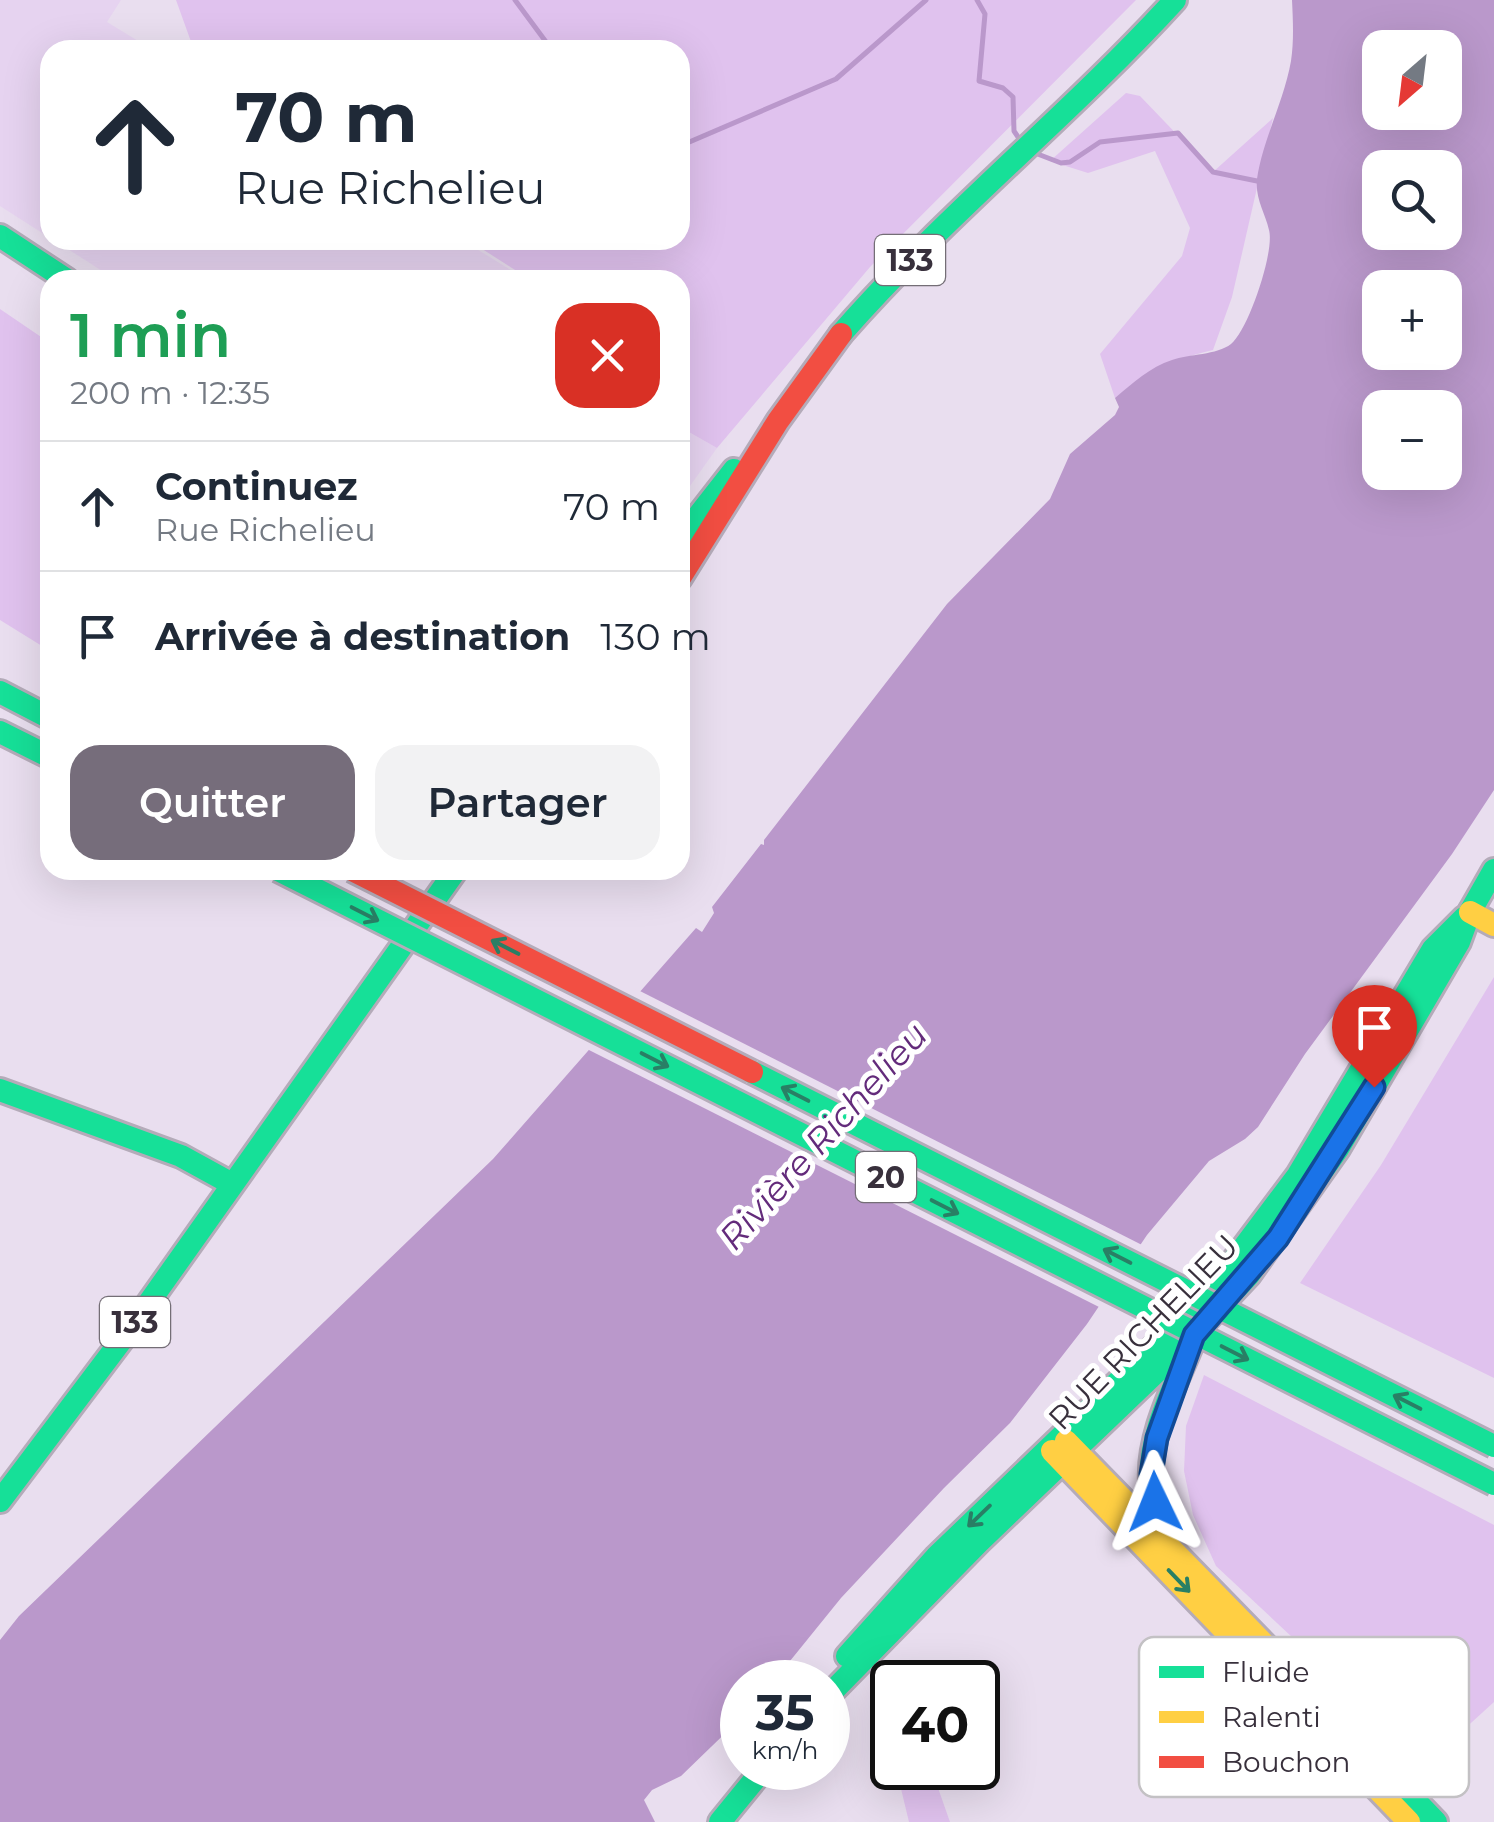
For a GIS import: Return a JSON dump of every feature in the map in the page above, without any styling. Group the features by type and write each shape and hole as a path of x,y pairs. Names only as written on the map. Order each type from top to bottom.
{"main road":[{"name":"133","path":"690,525 879,292 1117,62 1175,0"},
{"path":"0,236 53,270"},
{"name":"133","path":"690,563 779,416"},
{"path":"0,692 40,713"},
{"path":"0,732 40,751"},
{"name":"RUE RICHELIEU","path":"844,1660 891,1604 1194,1335 1257,1265 1319,1178 1459,942 1470,912 1494,870"},
{"name":"20","path":"298,880 1494,1484"},
{"name":"20","path":"372,880 1494,1446"},
{"name":"133","path":"0,1501 133,1324 449,880"},
{"path":"1470,912 1494,924"},
{"name":"RUE RICHELIEU","path":"850,1673 1062,1449 1262,1226 1298,1175 1433,949 1470,912"},
{"path":"0,1090 181,1156 232,1184"},
{"path":"1163,1537 1151,1474 1154,1454 1162,1420 1194,1335"},
{"path":"1062,1449 1163,1537 1259,1637"},
{"path":"1062,1449 1237,1637"},
{"path":"720,1822 746,1790"},
{"path":"1386,1797 1409,1822"},
{"path":"1412,1797 1436,1822"}],"shaded area":[{"path":"0,0 121,0 107,22 137,40 40,40 40,232 0,206"},
{"path":"176,0 1136,0 870,267 717,448 690,433 690,270 515,270 484,250 690,250 690,40 190,40"},
{"path":"1126,93 1140,96 1213,172 1273,118 1232,297 1213,350 1161,367 1115,398 1100,354 1182,256 1190,228 1155,151 1088,173 1050,161"},
{"path":"70,250 478,250 511,270 100,270"},
{"path":"0,309 40,336 40,645 0,620"},
{"path":"690,433 717,448 690,486"},
{"path":"1494,977 1494,1378 1300,1283 1381,1165"},
{"path":"1204,1375 1494,1525 1494,1702 1469,1725 1469,1637 1292,1637 1216,1566 1193,1515 1184,1471 1186,1426"},
{"path":"901,1790 939,1790 950,1822 909,1822"}],"water":[{"name":"Rivière Richelieu","path":"1292,0 1494,0 1494,790 1452,854 1305,1054 1258,1127 1209,1161 1147,1235 1087,1324 1010,1423 841,1598 791,1660 720,1660 720,1738 681,1776 652,1790 644,1800 655,1822 0,1822 0,1640 19,1616 493,1159 696,928 702,932 714,913 712,907 764,845 764,840 947,604 1050,499 1070,454 1115,415 1119,407 1115,398 1156,367 1218,350 1238,336 1252,308 1268,255 1269,230 1257,179 1284,91 1293,38"}],"pier":[{"path":"636,989 1146,1247 1103,1309 585,1048"}],"waterway":[{"path":"515,0 545,40"},
{"path":"690,142 836,79 926,0"},
{"path":"977,0 985,14 979,81 1003,88 1013,97 1014,131 1022,143"},
{"path":"1035,153 1061,163 1070,162 1100,142 1178,133 1213,172 1257,181"}],"traffic: fast":[{"path":"841,334 922,248 1175,0"},
{"path":"0,236 52,270"},
{"path":"690,526 734,470"},
{"path":"0,692 40,713"},
{"path":"0,732 40,752"},
{"path":"850,1674 979,1542 1172,1357 1249,1275 1338,1149 1459,942 1470,912 1494,870"},
{"path":"298,880 1494,1484"},
{"path":"0,1501 133,1325 449,880"},
{"path":"847,1656 936,1557 1148,1353 1222,1276 1298,1175 1433,949 1464,918"},
{"path":"752,1072 1494,1446"},
{"path":"0,1090 181,1156 232,1184"},
{"path":"1163,1537 1151,1464 1164,1411 1192,1343"},
{"path":"720,1822 746,1790"},
{"path":"1412,1797 1436,1822"}],"traffic: slow":[{"path":"1470,912 1494,925"},
{"path":"1066,1441 1257,1637"},
{"path":"1052,1451 1231,1637"},
{"path":"1385,1797 1409,1822"}],"traffic: jam":[{"path":"690,562 778,421 841,334"},
{"path":"372,880 752,1072"}],"route":[{"path":"1155,1502 1151,1474 1157,1438 1194,1335 1278,1238 1374,1087"}]}
